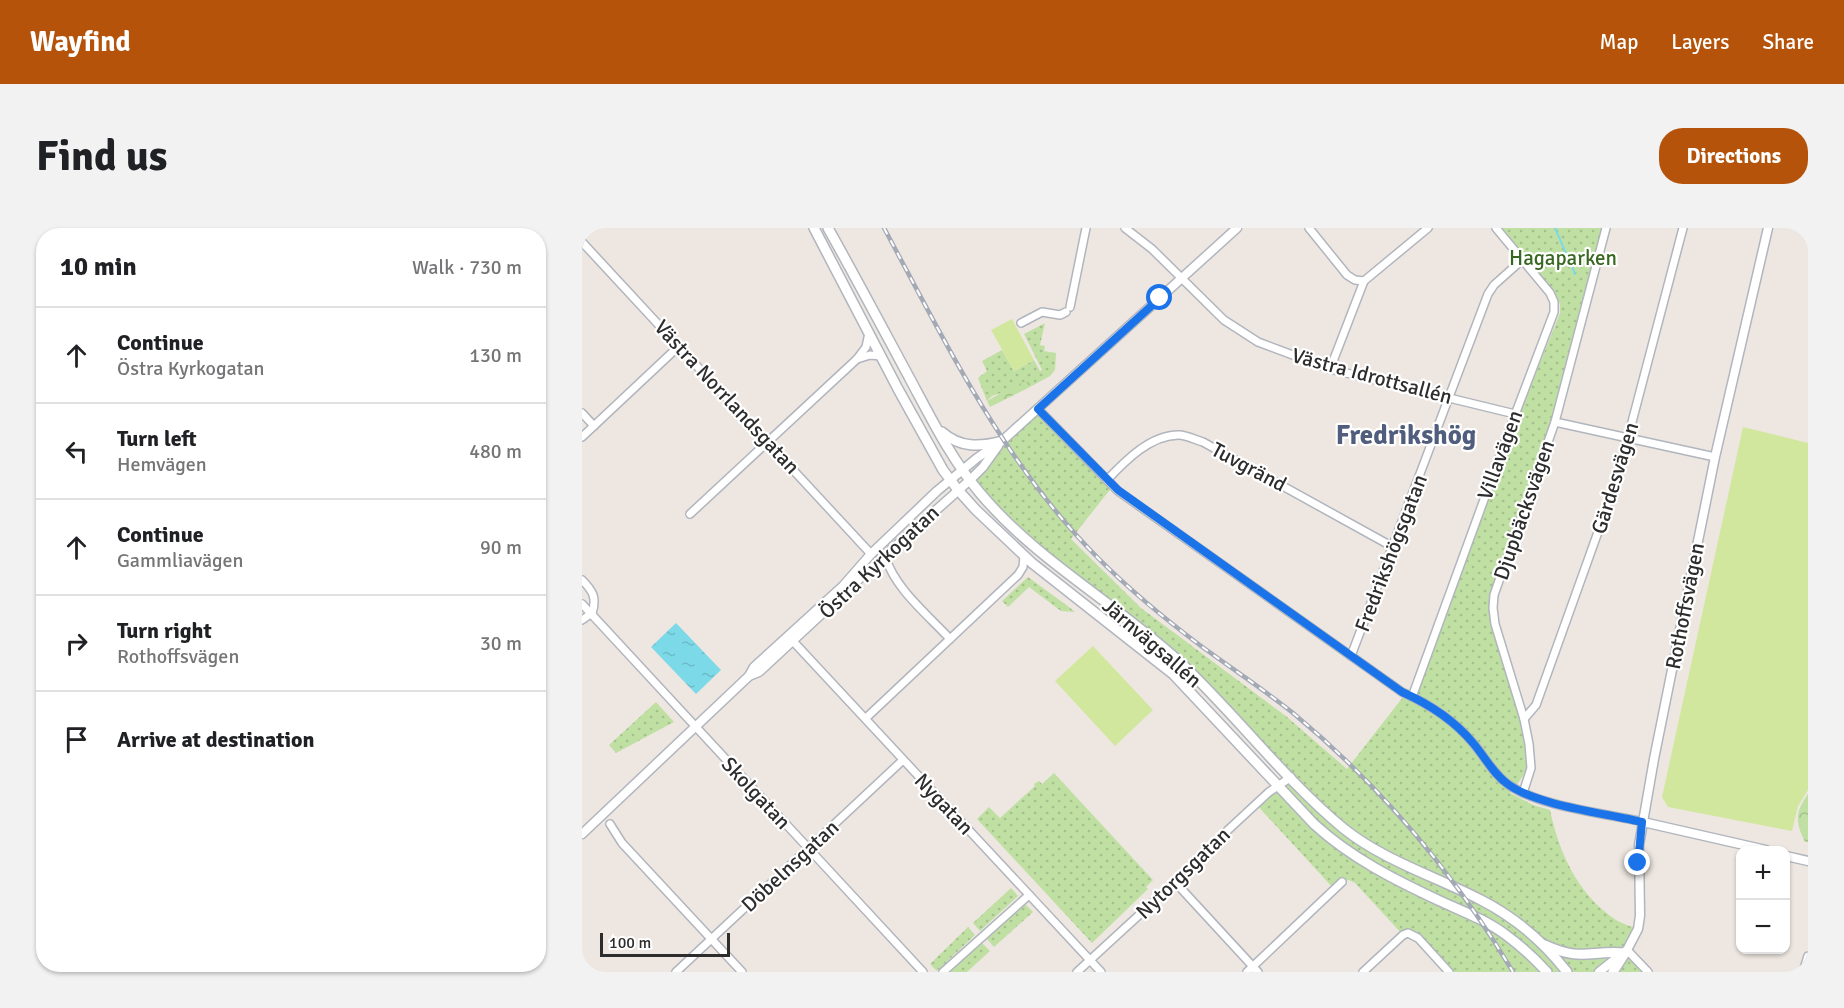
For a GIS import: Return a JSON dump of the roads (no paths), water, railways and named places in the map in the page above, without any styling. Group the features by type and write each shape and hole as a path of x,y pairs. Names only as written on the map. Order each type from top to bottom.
{"main road":[{"name":"Järnvägsallén","path":"814,228 881,356 957,490 1024,556 1173,674 1318,828 1358,859 1390,877 1489,924 1521,946 1547,972"},
{"name":"Järnvägsallén","path":"828,228 934,424 981,494 1022,534 1181,663 1324,811 1357,838 1394,859 1498,909 1540,943 1567,972"},
{"path":"934,424 951,439 965,444 979,446 1002,441"},
{"path":"1540,943 1571,955 1591,956 1626,951"},
{"path":"1613,972 1626,951"}],"street":[{"path":"1021,323 1042,312 1060,315 1068,310 1086,228"},
{"name":"Västra Idrottsallén","path":"1125,228 1152,249 1224,320 1249,337 1330,369 1515,414"},
{"name":"Östra Kyrkogatan","path":"582,834 749,676 759,672 871,554 951,480 1002,441 1038,409 1237,228"},
{"path":"1308,228 1347,275 1355,280 1364,281"},
{"path":"1330,369 1364,281 1428,228"},
{"name":"Villavägen","path":"1412,697 1554,312 1554,302 1550,293 1496,228"},
{"name":"Djupbäcksvägen","path":"1523,793 1531,761 1524,719 1492,608 1494,595 1555,422 1606,228"},
{"name":"Gärdesvägen","path":"1524,719 1536,705 1617,480 1683,228"},
{"name":"Rothoffsvägen","path":"1626,951 1638,929 1640,916 1638,863 1642,822 1715,457 1768,228"},
{"name":"Västra Norrlandsgatan","path":"582,242 871,554"},
{"name":"Fredrikshögsgatan","path":"1351,656 1488,294 1494,285 1522,260"},
{"path":"690,514 857,359 866,347 869,333"},
{"path":"582,437 680,346"},
{"path":"857,359 870,355 881,356"},
{"path":"1038,409 1118,490 1402,692 1448,718 1472,741 1505,782 1523,793 1550,802 1748,846"},
{"path":"582,413 594,426"},
{"path":"1555,422 1715,457"},
{"name":"Tuvgränd","path":"1107,480 1154,441 1181,435 1203,442 1393,547"},
{"name":"Östra Kyrkogatan","path":"790,638 970,480 983,467 1002,441"},
{"path":"885,556 889,570 950,639"},
{"path":"866,718 1021,572 1024,556"},
{"name":"Skolgatan","path":"582,580 596,600 592,613"},
{"name":"Skolgatan","path":"582,604 923,972"},
{"path":"582,620 592,613"},
{"name":"Nygatan","path":"790,638 1101,972"},
{"name":"Döbelnsgatan","path":"676,972 903,760"},
{"name":"Nytorgsgatan","path":"1077,972 1176,882 1269,792 1291,777"},
{"path":"610,824 622,843 742,972"},
{"path":"1790,857 1808,861"},
{"path":"1176,882 1253,970 1342,882"},
{"path":"943,972 1029,895"},
{"path":"1363,972 1403,934 1408,933 1418,938 1449,972"},
{"path":"1599,972 1626,951 1648,972"},
{"path":"1803,972 1808,956"}],"water":[{"path":"676,623 721,670 696,694 651,647"}],"waterway":[{"path":"1555,228 1575,274"}],"railway":[{"path":"884,228 980,402 1034,484 1065,522 1099,559 1148,604 1174,626 1293,713 1357,771 1386,801 1441,866 1513,972"}],"district":[{"name":"Fredrikshög","path":"1406,435"}],"park label":[{"name":"Hagaparken","path":"1563,258"}]}
